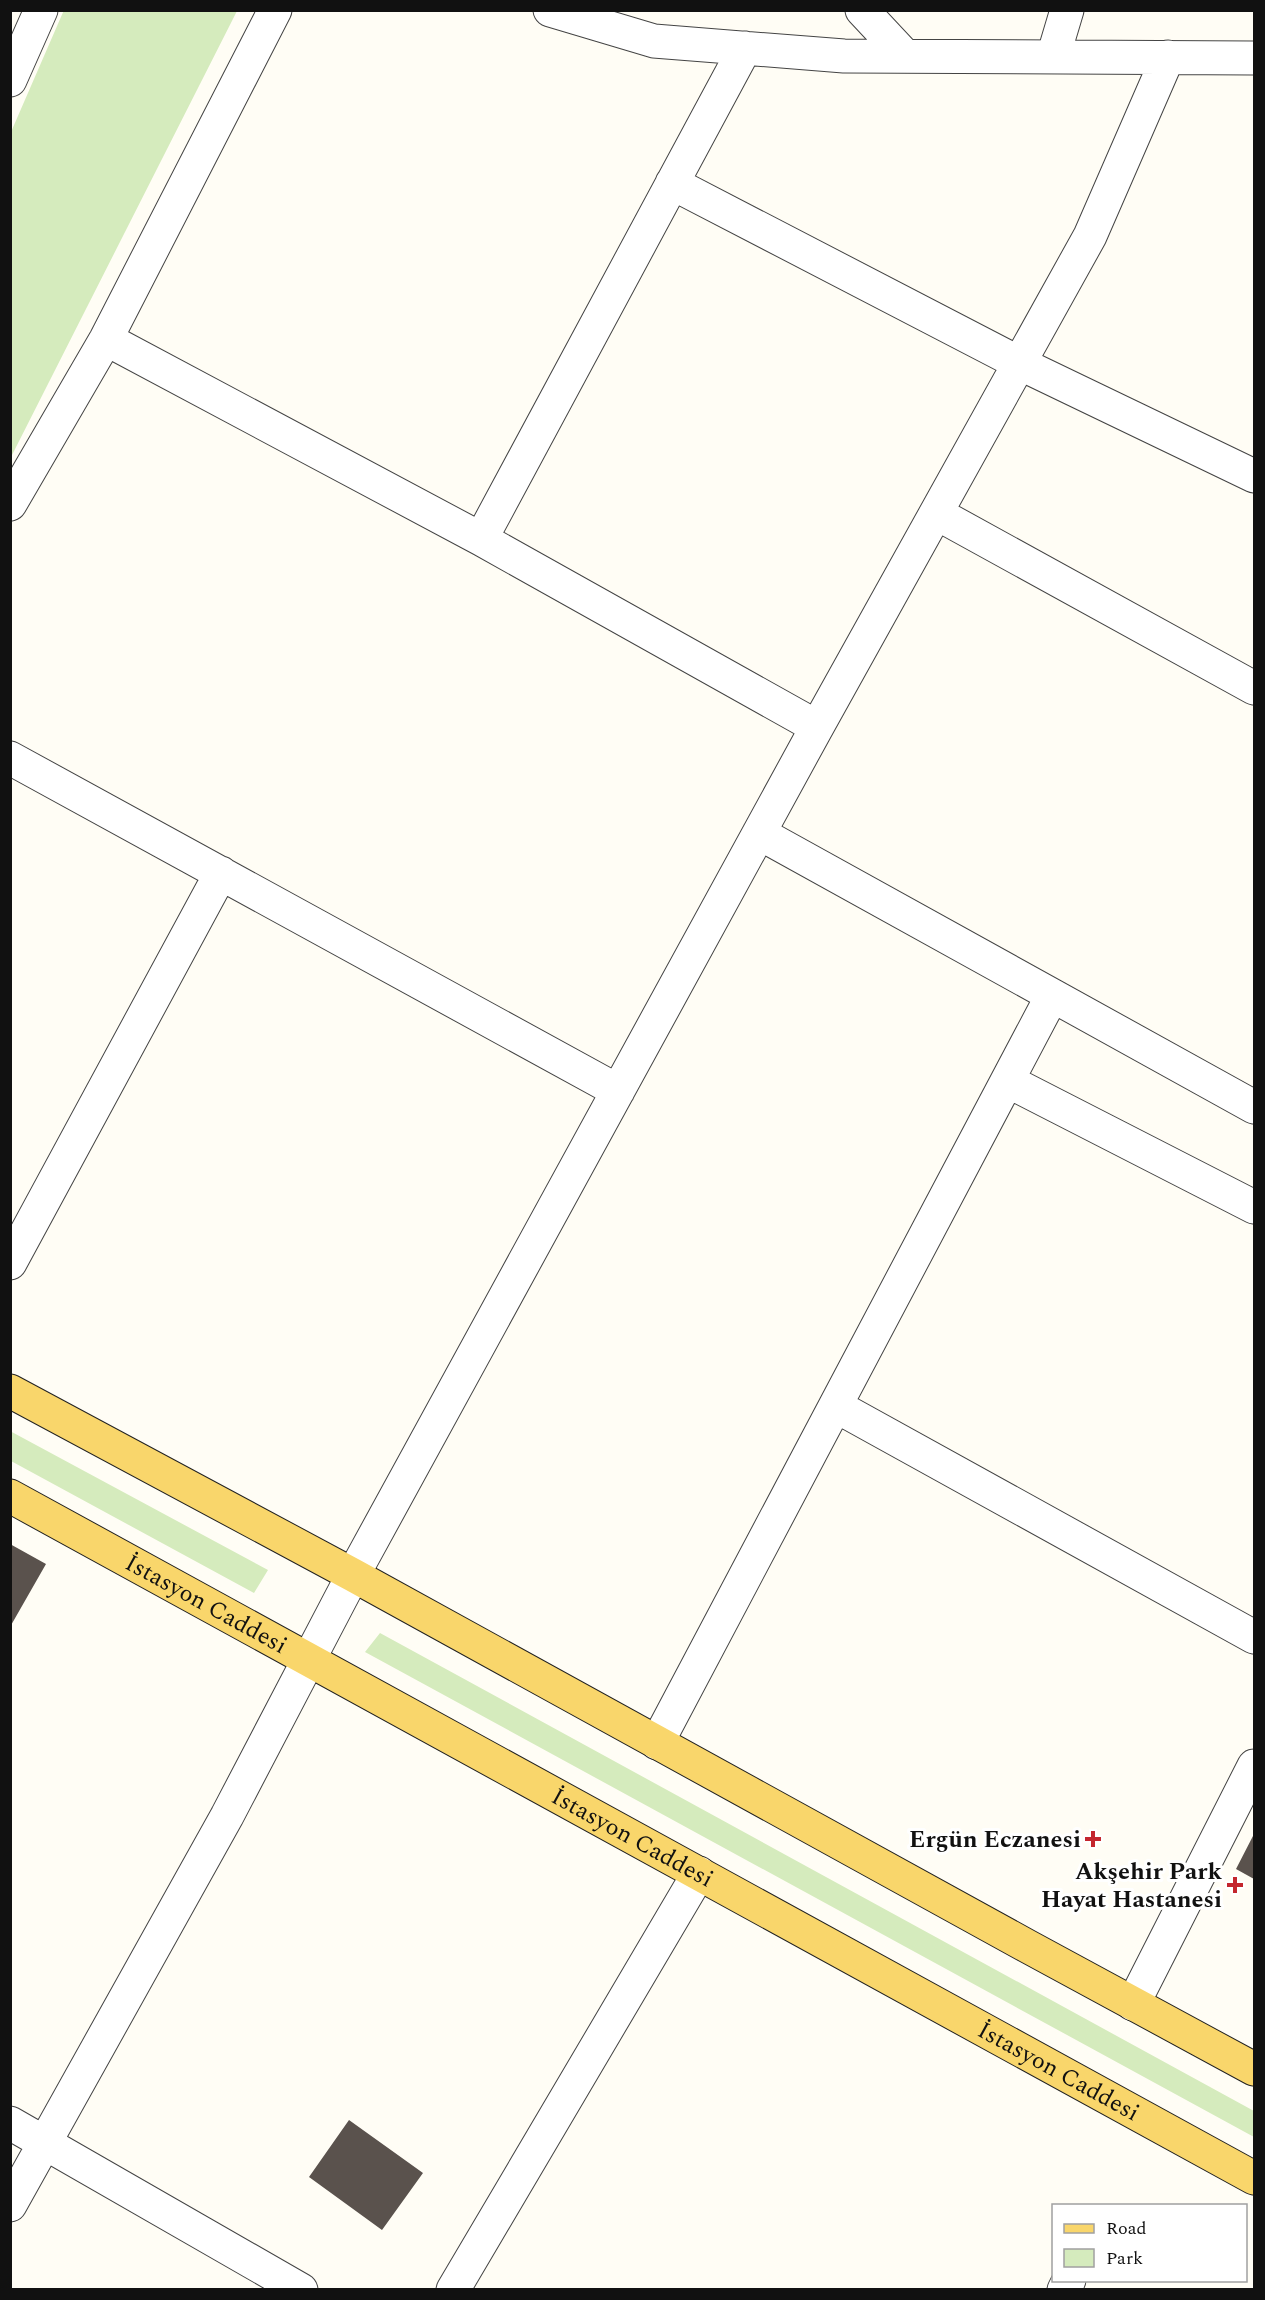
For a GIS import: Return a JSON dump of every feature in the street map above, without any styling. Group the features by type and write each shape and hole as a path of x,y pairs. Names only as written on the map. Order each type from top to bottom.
{"main road":[{"path":"10,1391 353,1575 1254,2069"},
{"name":"İstasyon Caddesi","path":"10,1496 1254,2178"}],"street":[{"path":"10,80 41,10"},
{"path":"10,504 106,339 275,10"},
{"path":"550,10 654,40 844,56 1254,58"},
{"path":"862,10 904,56"},
{"path":"1053,57 1067,10"},
{"path":"481,539 745,48"},
{"path":"10,2205 227,1816 353,1575 816,727 1090,236 1168,57"},
{"path":"672,183 1019,363 1254,476"},
{"path":"106,339 481,539 816,727"},
{"path":"936,513 1254,688"},
{"path":"10,758 618,1092"},
{"path":"759,833 1254,1107"},
{"path":"10,1263 221,873"},
{"path":"657,1743 1053,996"},
{"path":"1008,1081 1254,1207"},
{"path":"836,1406 1254,1637"},
{"path":"1133,2004 1254,1766"},
{"path":"453,2289 699,1873"},
{"path":"10,2123 301,2289"}],"green space":[{"path":"64,10 237,11 11,457 11,132"},
{"path":"10,1431 268,1570 254,1593 11,1461"},
{"path":"380,1633 1254,2111 1254,2137 365,1652"}],"building":[{"path":"10,1544 46,1564 10,1627"},
{"path":"1254,1834 1254,1879 1236,1869"},
{"path":"349,2120 423,2173 382,2230 309,2177"}],"place":[{"name":"Ergün Eczanesi","path":"1093,1839"},
{"name":"Akşehir Park Hayat Hastanesi","path":"1235,1885"}]}
